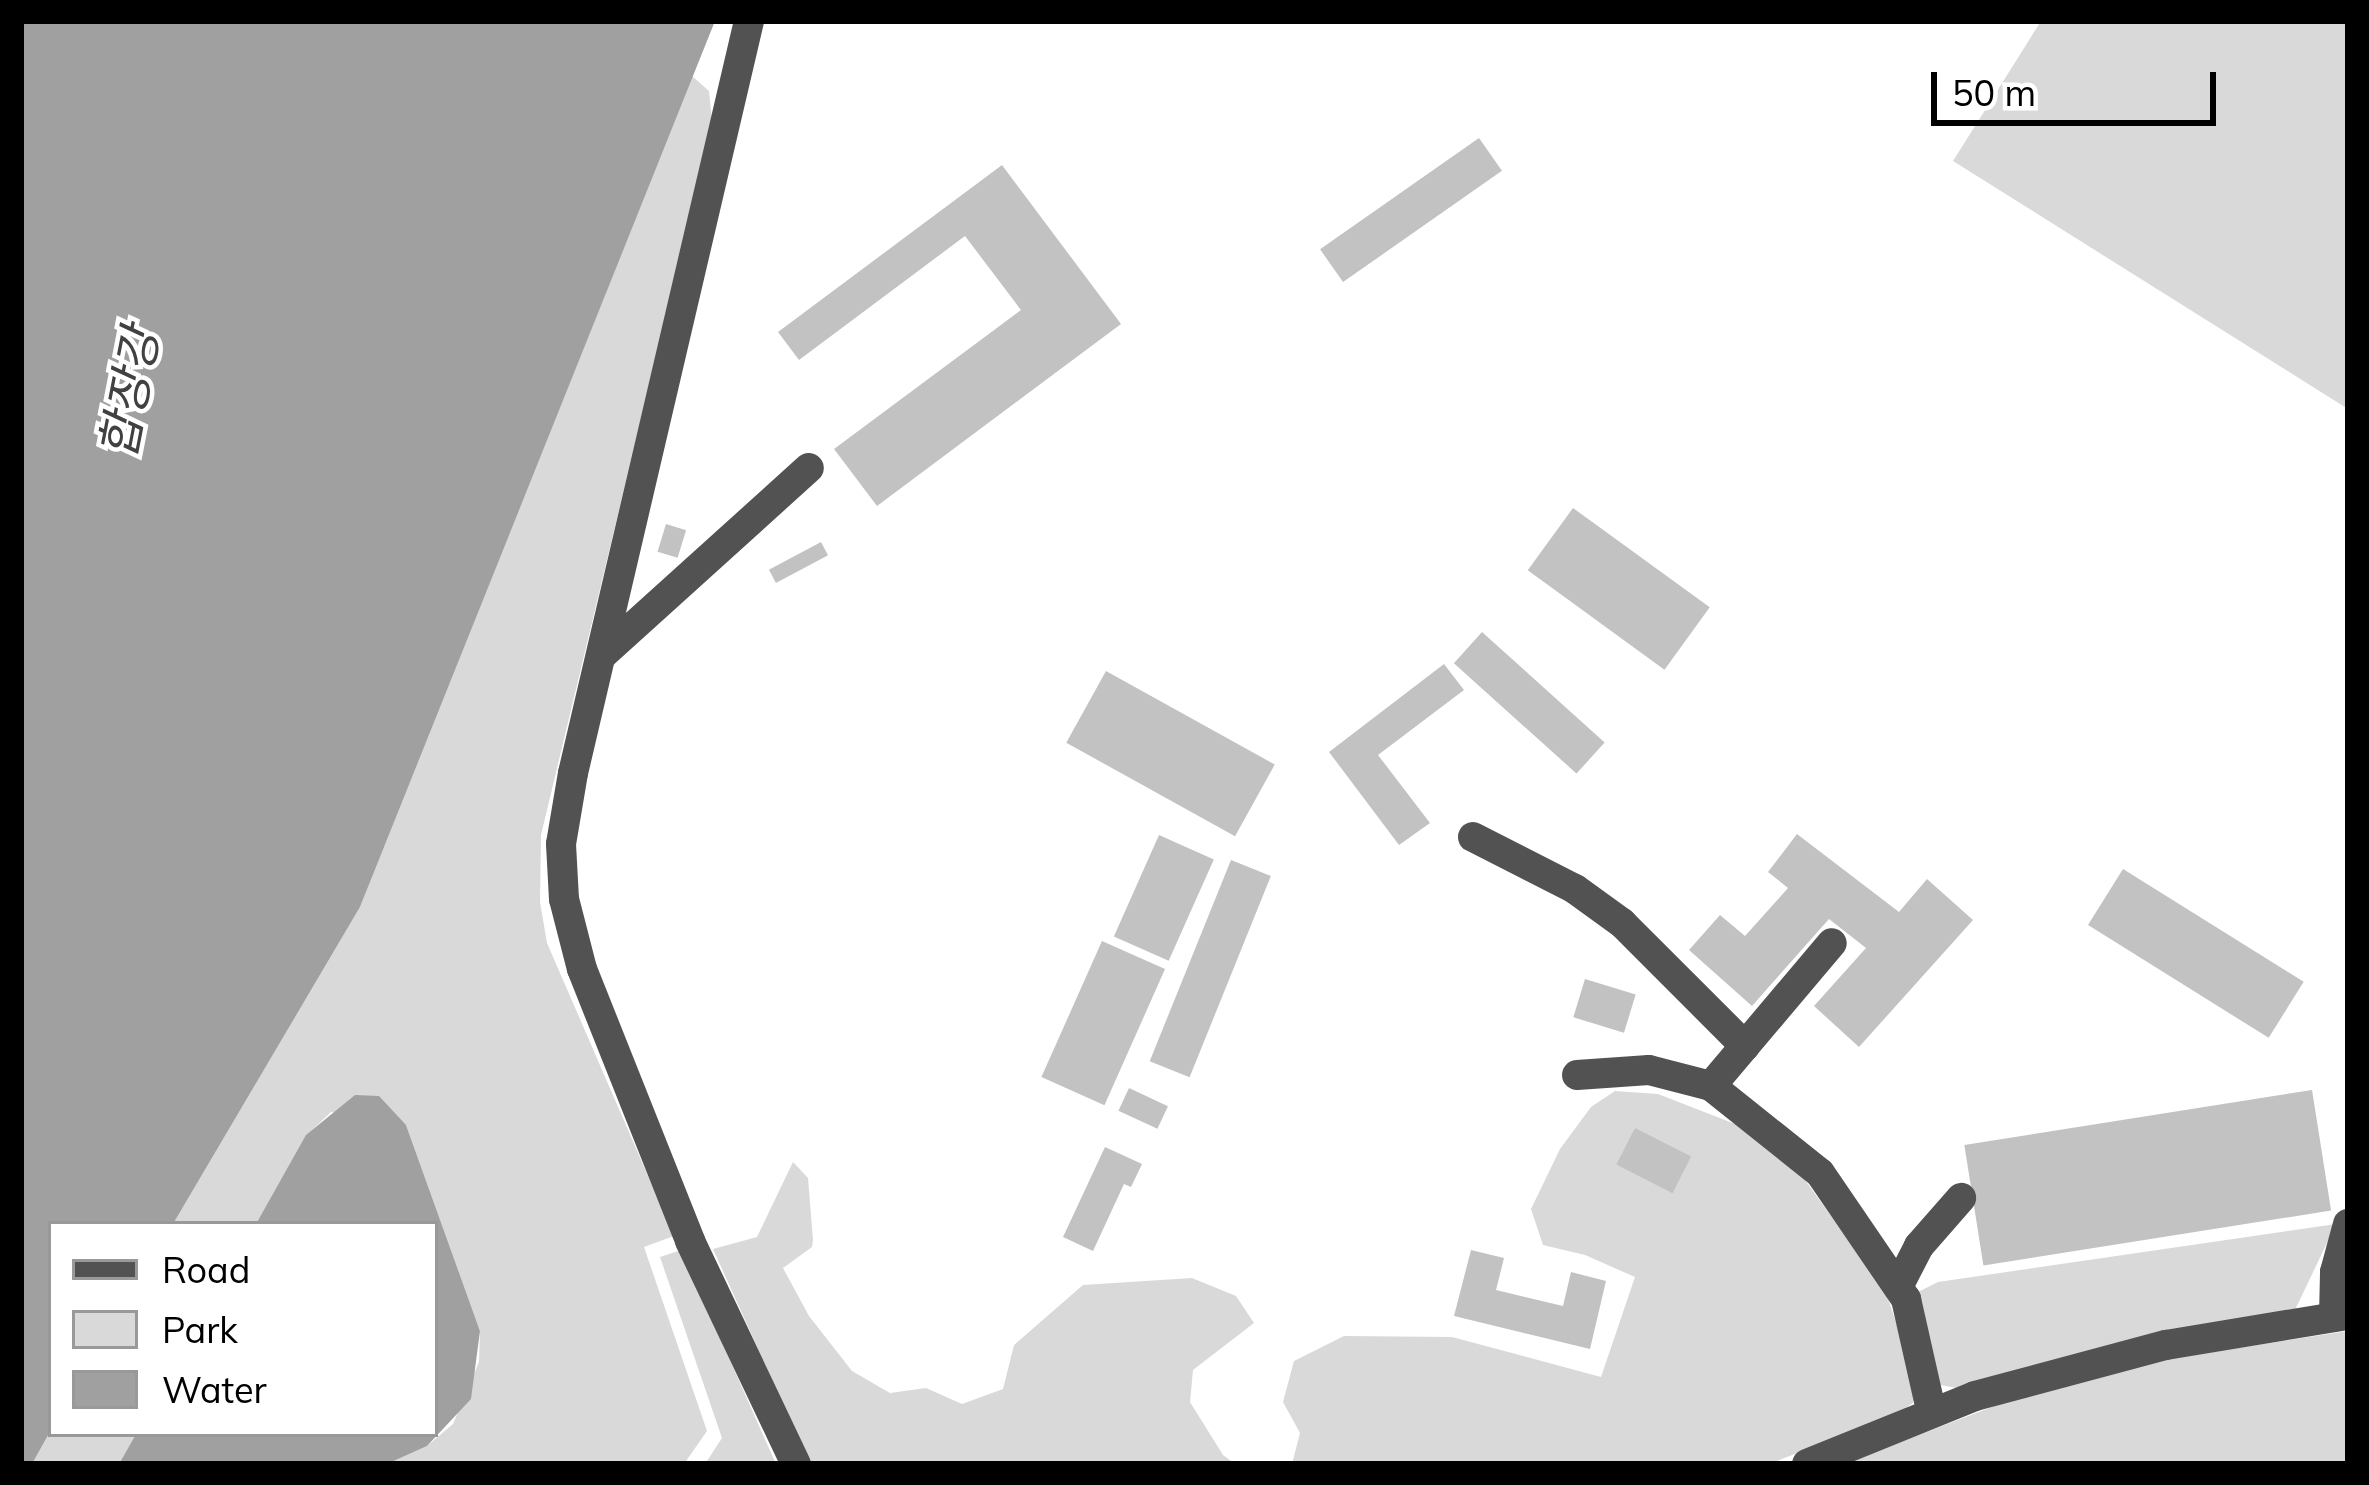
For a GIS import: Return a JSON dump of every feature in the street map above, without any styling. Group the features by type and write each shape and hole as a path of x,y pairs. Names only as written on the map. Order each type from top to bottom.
{"lane":[{"path":"749,21 561,844 564,899 582,969 690,1241 796,1464"},
{"path":"604,652 809,468"},
{"path":"1473,837 1575,889 1622,923 1745,1046"},
{"path":"1712,1085 1832,943"},
{"path":"1577,1075 1649,1070 1712,1085 1820,1173 1906,1299 1931,1410"},
{"path":"1898,1287 1919,1246 1961,1198"},
{"path":"1807,1464 1931,1410 2166,1345 2341,1316 2335,1272 2348,1224"}],"green space":[{"path":"2041,21 2348,21 2348,409 1953,161"},
{"path":"692,76 709,91 712,122 541,835 540,902 547,943 674,1236 644,1247 707,1431 684,1464 387,1464 427,1446 453,1424 479,1362 480,1331 406,1125 331,1112 307,1135 258,1221 175,1221 360,907"},
{"path":"1615,1091 1658,1094 1748,1129 1803,1177 1887,1295 1917,1387 1913,1403 1895,1415 1769,1464 1292,1464 1300,1433 1283,1402 1294,1361 1344,1336 1452,1337 1601,1377 1635,1277 1585,1255 1543,1245 1531,1209 1560,1149 1591,1107"},
{"path":"793,1162 808,1178 813,1240 812,1247 783,1268 809,1316 852,1371 890,1393 926,1388 962,1404 1003,1389 1014,1345 1083,1285 1192,1278 1236,1296 1254,1323 1193,1370 1190,1402 1223,1455 1235,1464 810,1464 713,1249 757,1237"},
{"path":"2336,1224 2294,1312 1962,1389 1935,1384 1918,1292 1938,1282"},
{"path":"681,1250 776,1464 705,1464 722,1438 660,1257"},
{"path":"2348,1331 2348,1464 1842,1464 2000,1404 2167,1359"},
{"path":"48,1435 134,1437 119,1464 32,1464"}],"water":[{"name":"합장강","path":"21,21 715,21 360,907 175,1221 48,1221 48,1435 32,1464 21,1464"},
{"path":"355,1095 379,1096 406,1125 480,1331 471,1399 438,1434 438,1221 258,1221 306,1135"},
{"path":"134,1437 435,1437 427,1446 387,1464 119,1464"}],"building":[{"path":"1479,138 1502,171 1343,282 1320,249"},
{"path":"1002,165 1121,324 877,506 834,449 1021,310 965,236 799,360 778,332"},
{"path":"1573,508 1710,607 1664,670 1528,570"},
{"path":"666,524 686,530 678,558 658,552"},
{"path":"821,542 828,555 776,583 769,570"},
{"path":"1482,632 1605,742 1577,774 1454,663"},
{"path":"1444,664 1464,690 1378,755 1430,823 1399,845 1329,752"},
{"path":"1106,671 1275,765 1235,836 1066,743"},
{"path":"1797,834 1899,912 1927,879 1973,920 1859,1047 1814,1006 1866,948 1829,919 1752,1006 1689,950 1720,915 1745,936 1788,888 1768,872"},
{"path":"1159,835 1214,859 1169,961 1114,936"},
{"path":"1231,860 1271,876 1190,1077 1150,1061"},
{"path":"2123,869 2304,982 2269,1038 2088,925"},
{"path":"1102,941 1165,969 1104,1105 1041,1077"},
{"path":"1585,979 1636,994 1624,1033 1573,1017"},
{"path":"1129,1088 1168,1106 1157,1129 1118,1111"},
{"path":"2312,1090 2331,1210 1983,1266 1964,1145"},
{"path":"1635,1128 1691,1157 1673,1193 1616,1165"},
{"path":"1105,1147 1142,1164 1131,1187 1124,1184 1093,1251 1063,1237"},
{"path":"1471,1250 1504,1258 1496,1290 1563,1306 1571,1272 1606,1281 1590,1349 1454,1316"}]}
